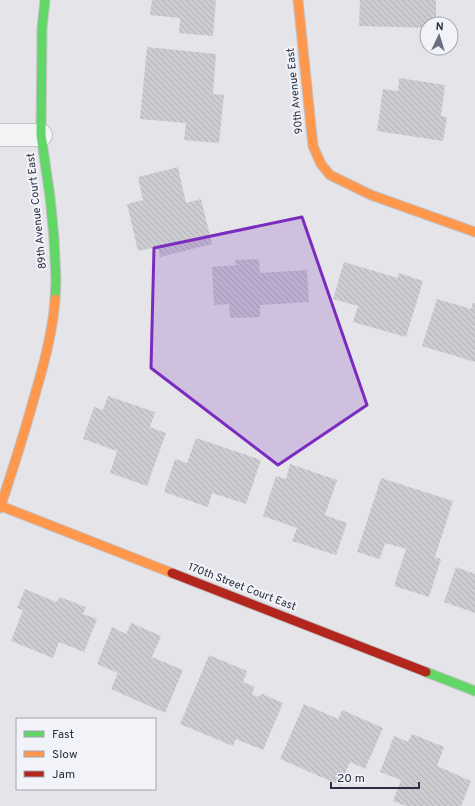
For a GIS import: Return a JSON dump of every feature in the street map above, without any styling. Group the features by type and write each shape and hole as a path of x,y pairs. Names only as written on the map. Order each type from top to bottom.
{"street":[{"name":"89th Avenue Court East","path":"0,507 20,449 45,360 54,320 56,281 54,238 50,196 41,135 42,28 45,0"},
{"name":"90th Avenue East","path":"298,0 313,146 321,164 330,175 371,195 475,232"},
{"path":"0,135 41,135"},
{"name":"170th Street Court East","path":"0,507 475,691"}],"highlighted area":[{"path":"302,217 367,405 278,465 151,368 154,248"}],"building":[{"path":"152,0 216,0 213,36 179,33 180,18 150,15"},
{"path":"360,0 436,0 436,16 419,16 419,28 359,26"},
{"path":"147,47 216,54 213,94 224,95 219,143 184,140 186,123 140,119"},
{"path":"399,78 445,85 441,116 447,117 443,141 377,131 383,89 398,91"},
{"path":"178,167 186,203 201,199 212,244 160,257 158,247 138,251 127,204 143,200 138,177"},
{"path":"259,259 260,273 307,270 309,302 260,305 260,317 230,318 229,304 214,305 212,267 236,265 235,260"},
{"path":"344,262 398,278 399,273 423,281 406,337 353,322 358,306 333,299"},
{"path":"437,299 471,309 473,303 475,303 475,362 422,346"},
{"path":"108,396 155,412 150,427 166,433 147,486 110,473 117,451 83,439 94,407 103,410"},
{"path":"196,438 261,460 246,504 212,493 208,507 164,492 175,459 187,463"},
{"path":"290,464 337,480 325,515 347,523 336,555 292,541 297,528 263,516 276,476 286,479"},
{"path":"381,478 453,501 435,557 441,559 429,597 394,586 406,549 385,543 380,559 357,552"},
{"path":"456,567 475,574 475,613 444,602"},
{"path":"25,589 56,602 60,597 86,607 83,614 97,619 84,652 59,642 53,658 11,641 23,610 17,608"},
{"path":"131,623 161,636 152,657 183,670 165,713 111,689 118,673 97,664 112,627 126,634"},
{"path":"209,655 247,671 243,682 255,687 252,694 258,697 262,694 283,703 263,750 236,739 233,746 180,724"},
{"path":"304,704 338,719 342,710 383,728 365,769 350,762 340,785 280,759"},
{"path":"412,734 444,747 437,766 471,781 461,806 406,806 393,801 401,780 380,772 394,736 408,742"}],"traffic: fast":[{"path":"45,0 42,28 41,135 54,238 56,281 55,299"},
{"path":"426,672 475,691"}],"traffic: slow":[{"path":"298,0 313,146 321,164 330,175 371,195 475,232"},
{"path":"0,508 23,435 48,346 55,299"},
{"path":"1,506 172,573"}],"traffic: jam":[{"path":"172,573 426,672"}]}
